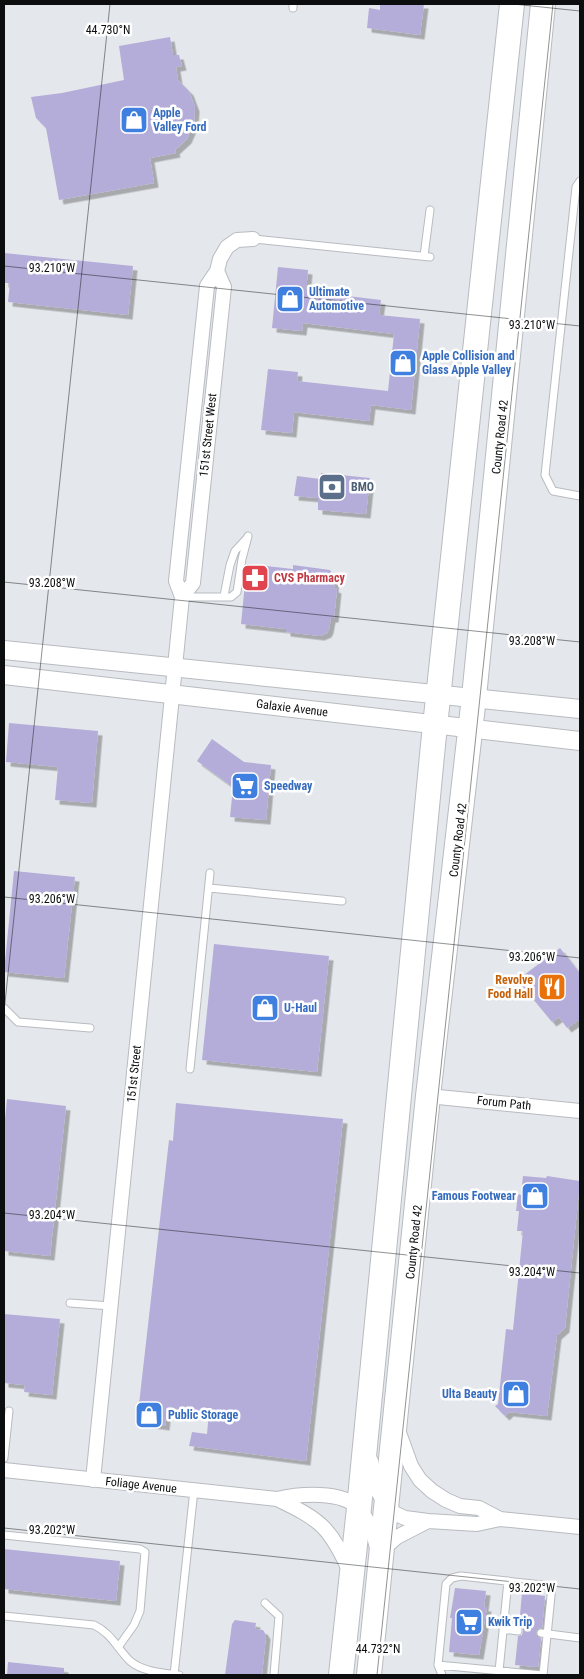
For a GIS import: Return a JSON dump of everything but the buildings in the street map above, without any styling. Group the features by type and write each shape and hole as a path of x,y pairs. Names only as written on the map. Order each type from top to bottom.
{"highway":[{"path":"341,1675 351,1575 350,1503 362,1484 439,695 512,4"},
{"name":"County Road 42","path":"369,1675 428,1096 474,697 543,4"}],"street":[{"name":"151st Street West","path":"175,668 182,596 193,583 224,288 217,271 220,259 227,247 238,240 253,239"},
{"path":"4,650 580,709"},
{"name":"151st Street","path":"93,1480 175,668"},
{"name":"Galaxie Avenue","path":"4,675 580,741"},
{"name":"Forum Path","path":"428,1096 580,1111"},
{"path":"396,1423 410,1466 420,1480 446,1500 460,1506 479,1508 500,1519"},
{"path":"367,1428 373,1477 378,1492 387,1506 396,1514 405,1518 428,1521 477,1524 500,1519 580,1527"},
{"name":"Foliage Avenue","path":"4,1470 277,1499 309,1515 325,1528 334,1540 351,1575"},
{"name":"Foliage Avenue","path":"277,1499 296,1494 350,1503"},
{"path":"350,1503 371,1530 382,1556 397,1537 428,1521"}],"lane":[{"path":"580,181 576,187 545,475 553,491 580,496"},
{"path":"253,239 427,257 430,210"},
{"path":"182,596 231,597 237,592 248,536 235,552 230,565 224,596"},
{"path":"190,1070 210,873"},
{"path":"209,888 342,902"},
{"path":"4,1008 18,1022 90,1028"},
{"path":"70,1303 111,1306"},
{"path":"4,1458 9,1411"},
{"path":"174,1675 194,1490"},
{"path":"4,1536 140,1549 145,1552 140,1611 134,1625 119,1646"},
{"path":"438,1665 543,1675 544,1634 552,1586 461,1576 452,1578 446,1584 438,1665 442,1675"},
{"path":"499,1671 508,1581"},
{"path":"265,1603 279,1616 274,1675"},
{"path":"4,1616 94,1625 103,1630 131,1661 138,1666 148,1670 179,1675"},
{"path":"503,1629 518,1631"},
{"path":"544,1634 580,1638"}],"place":[{"name":"Apple Valley Ford","path":"134,120"},
{"name":"Ultimate Automotive","path":"290,299"},
{"name":"Apple Collision and Glass Apple Valley","path":"403,363"},
{"name":"BMO","path":"332,487"},
{"name":"CVS Pharmacy","path":"255,578"},
{"name":"Speedway","path":"245,786"},
{"name":"Revolve Food Hall","path":"552,987"},
{"name":"U-Haul","path":"265,1008"},
{"name":"Famous Footwear","path":"535,1196"},
{"name":"Ulta Beauty","path":"516,1394"},
{"name":"Public Storage","path":"149,1415"},
{"name":"Kwik Trip","path":"469,1622"}]}
